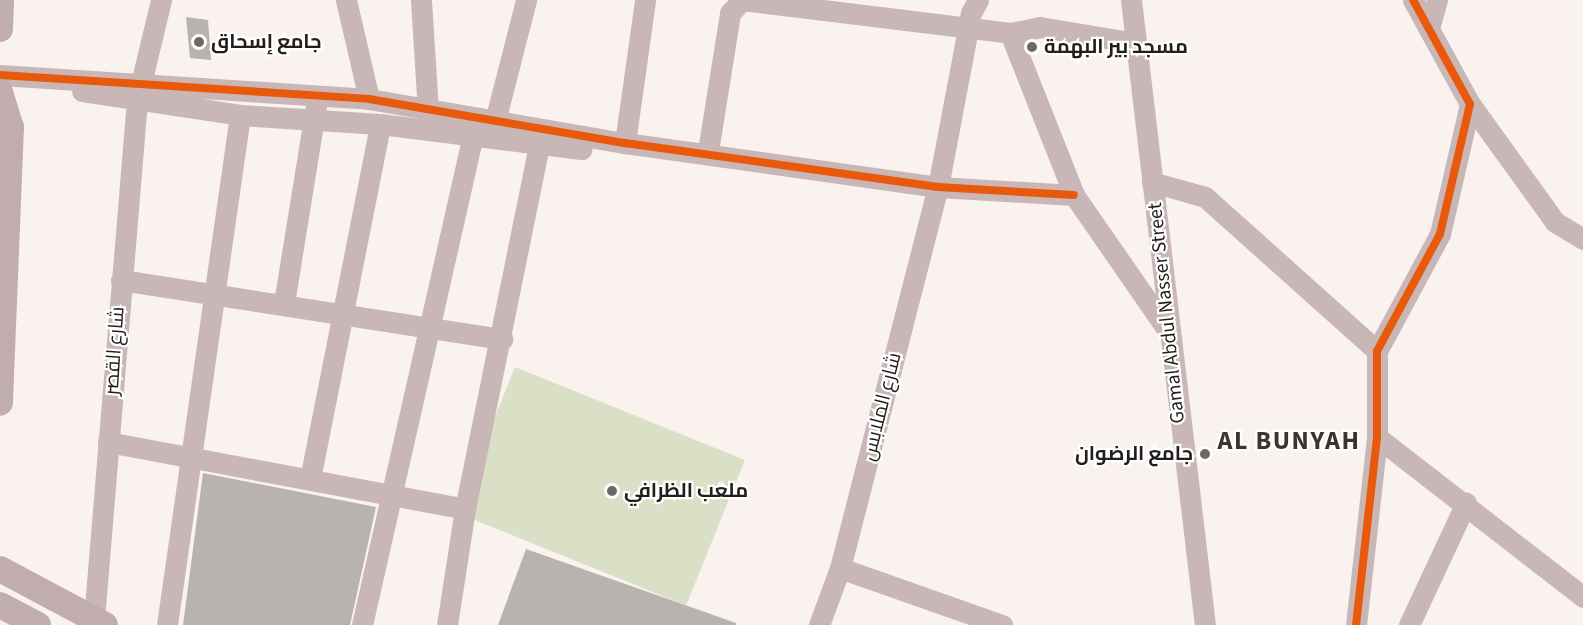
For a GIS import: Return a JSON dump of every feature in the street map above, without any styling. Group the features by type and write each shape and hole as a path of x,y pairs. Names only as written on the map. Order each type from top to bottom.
{"main road":[{"path":"0,29 3,0"},
{"path":"0,91 11,126 0,403"},
{"path":"0,569 91,623"},
{"path":"0,585 91,623"},
{"path":"0,605 38,625"}],"street":[{"name":"شارع القصر","path":"91,623 138,91 161,0"},
{"path":"346,0 369,99"},
{"path":"421,0 428,110"},
{"path":"495,121 526,0"},
{"path":"626,143 645,0"},
{"path":"708,151 730,13 742,0 1010,33 1040,27 1136,43"},
{"name":"شارع الملابس","path":"819,625 840,568 938,187 968,28 978,0"},
{"name":"Gamal Abdul Nasser Street","path":"1131,0 1167,330 1205,625"},
{"path":"1413,0 1470,104 1555,222 1583,239"},
{"path":"1429,28 1437,0"},
{"path":"1010,33 1074,195 1167,330"},
{"path":"0,75 138,91 240,115 380,124 539,144 864,176"},
{"path":"0,91 138,91 316,95 369,99 626,143 708,151 938,187 1074,195"},
{"path":"284,303 316,119 316,95"},
{"path":"1356,625 1377,437 1377,351 1440,234 1470,104"},
{"path":"167,625 240,115"},
{"path":"310,479 345,312 380,124"},
{"path":"362,625 473,135"},
{"path":"447,625 465,509 502,339 539,144"},
{"path":"1152,182 1205,197 1377,351"},
{"path":"121,280 430,325 502,339"},
{"path":"1377,437 1466,503 1583,597"},
{"path":"108,442 465,509"},
{"path":"1409,625 1466,503"},
{"path":"840,568 972,619 1002,625"}],"green space":[{"name":"ملعب الظرافي","path":"515,367 745,460 686,605 456,513"}],"building":[{"name":"جامع إسحاق","path":"186,17 208,20 211,60 190,58"},
{"path":"203,473 376,507 350,625 183,625"},
{"path":"526,549 736,623 736,625 498,625"}],"cycle path":[{"path":"1356,625 1377,437 1377,351 1440,234 1470,104 1413,0"},
{"path":"0,75 369,99 625,143 938,187 1074,195"}],"place":[{"name":"جامع إسحاق","path":"199,42"},
{"name":"مسجد بير البهمة","path":"1032,47"},
{"name":"جامع الرضوان","path":"1205,454"},
{"name":"ملعب الظرافي","path":"612,491"}],"district":[{"name":"AL BUNYAH","path":"1289,441"}]}
